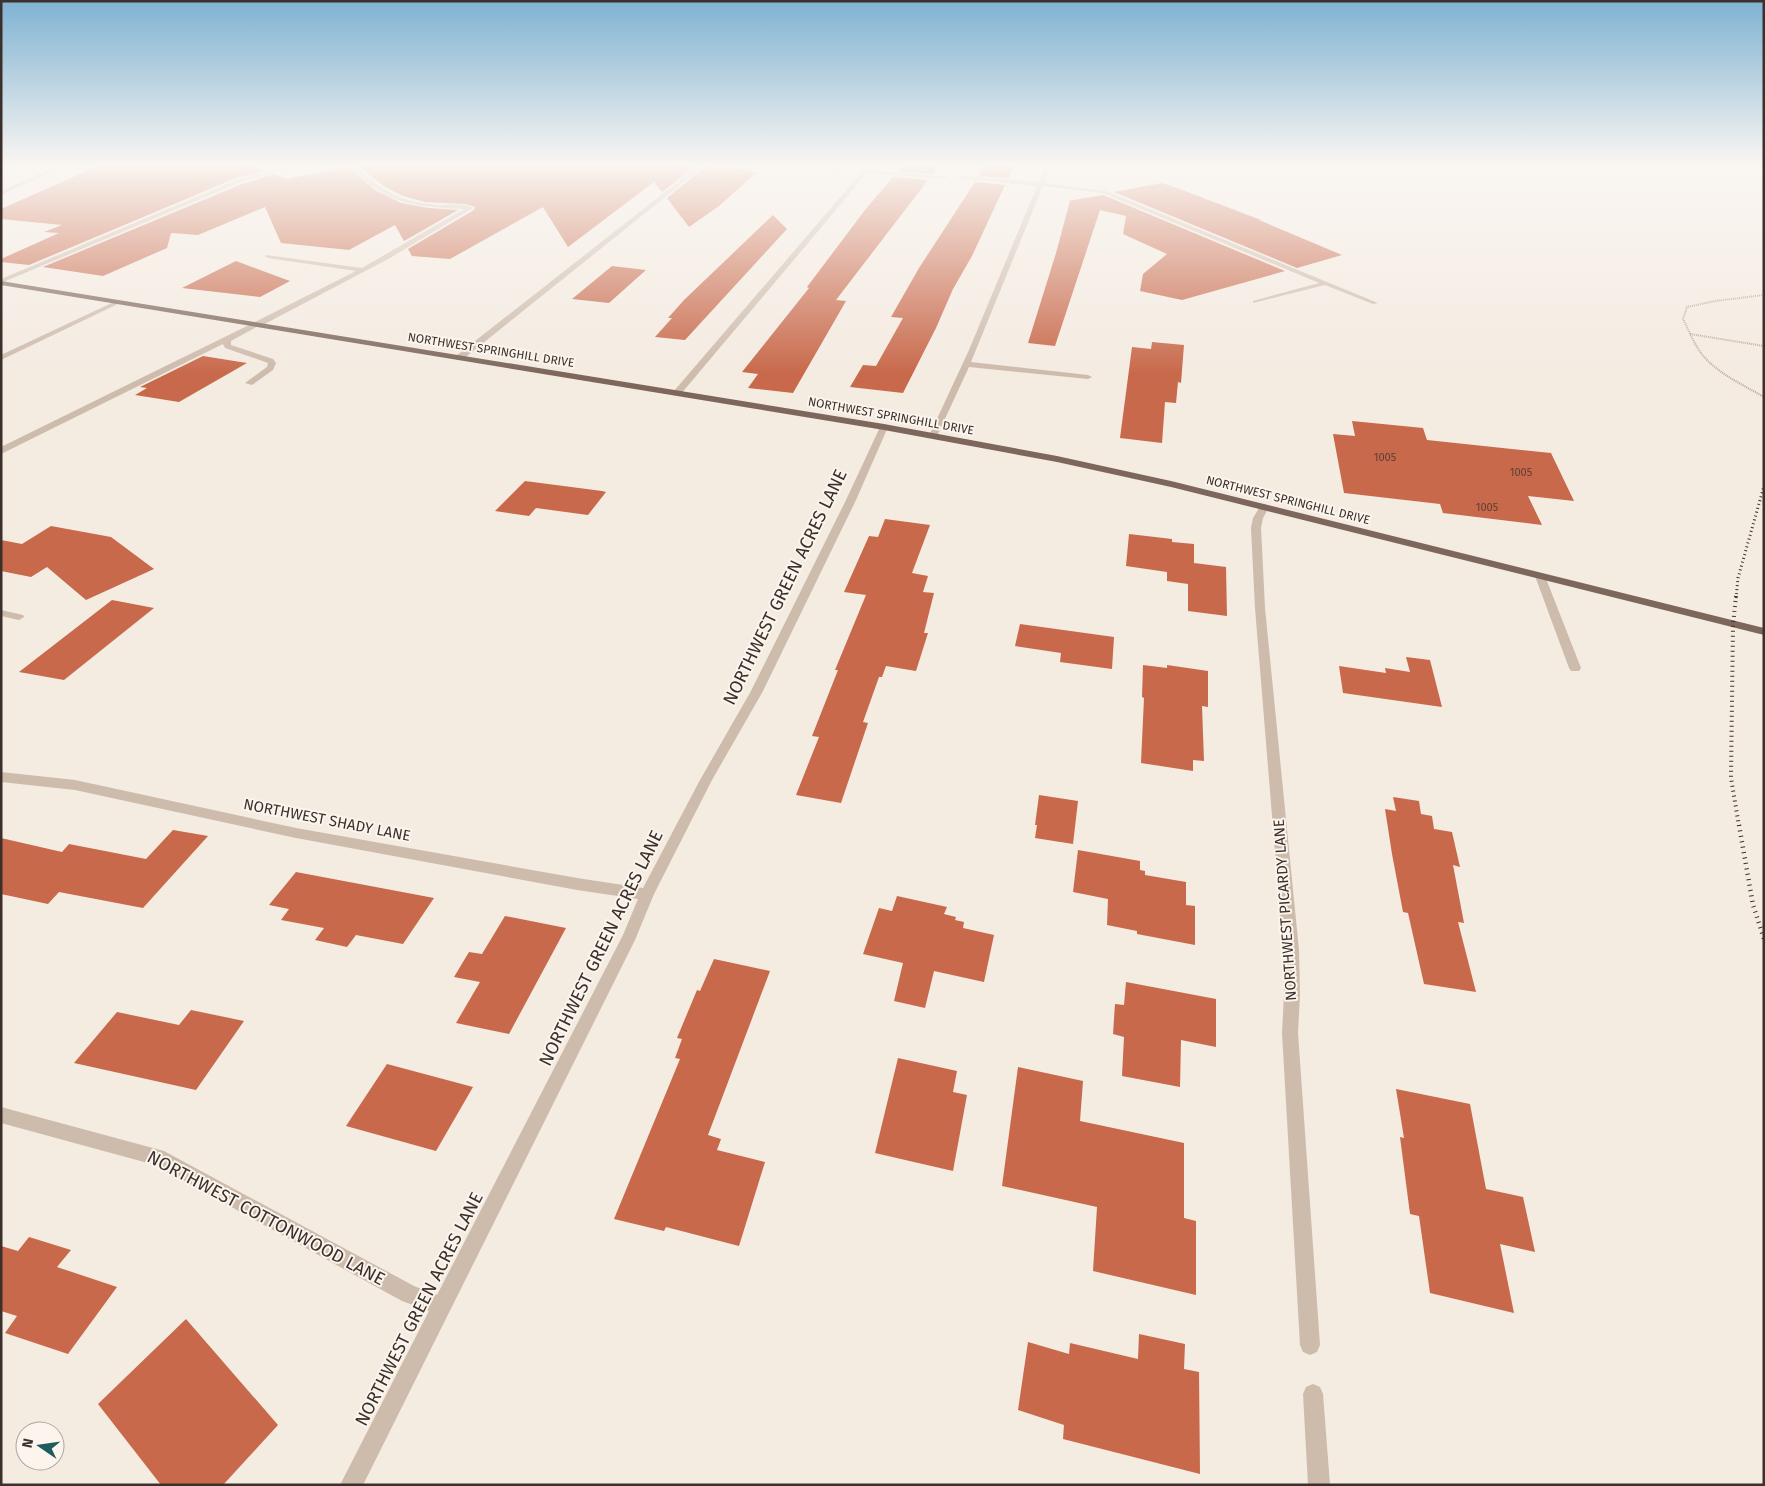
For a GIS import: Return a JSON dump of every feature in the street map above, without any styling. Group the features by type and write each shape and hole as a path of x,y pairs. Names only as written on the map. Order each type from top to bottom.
{"main road":[{"name":"NORTHWEST SPRINGHILL DRIVE","path":"1,282 884,427 1057,459 1264,507 1764,632"}],"street":[{"path":"1,282 111,235"},
{"path":"1,451 256,325 388,257 424,235"},
{"path":"459,358 614,235"},
{"path":"677,394 812,235"},
{"path":"934,436 1020,235"},
{"path":"1209,235 1375,303"},
{"path":"268,256 363,270"},
{"path":"1255,302 1324,283"},
{"path":"1,358 118,302"},
{"path":"228,339 226,342 228,346 272,363 270,368 249,383"},
{"path":"966,364 1088,376"},
{"name":"NORTHWEST GREEN ACRES LANE","path":"351,1485 630,936 647,894 706,780 757,692 851,500 884,427"},
{"name":"NORTHWEST PICARDY LANE","path":"1264,507 1258,518 1256,528 1260,608 1291,950 1292,994 1290,1033 1310,1345"},
{"path":"1540,576 1575,668"},
{"path":"1,613 19,617"},
{"name":"NORTHWEST SHADY LANE","path":"1,777 75,784 296,833 576,884 647,894"},
{"name":"NORTHWEST COTTONWOOD LANE","path":"1,1114 158,1157 409,1294 442,1306"},
{"path":"1313,1394 1319,1485"}],"path":[{"path":"1764,295 1687,307 1683,319 1702,353 1713,365 1764,397"},
{"path":"1690,334 1764,346"}],"building":[{"path":"54,235 100,235 29,265 1,262 1,259"},
{"path":"119,235 170,235 167,248 103,276 43,267"},
{"path":"278,235 376,235 349,250 281,243"},
{"path":"401,235 414,235 404,241"},
{"path":"431,235 492,235 450,259 412,256 408,249"},
{"path":"561,235 583,235 568,247"},
{"path":"752,235 781,235 685,340 655,337 672,318 668,318 684,300"},
{"path":"846,235 886,235 836,300 846,301 793,393 748,388 758,374 742,372 809,288 807,287"},
{"path":"940,235 982,235 953,289 936,328 903,393 850,387 863,365 876,366 903,318 891,317"},
{"path":"1061,235 1092,235 1055,346 1028,343"},
{"path":"1126,235 1200,235 1285,271 1182,300 1140,291 1143,274 1167,254"},
{"path":"1218,235 1295,235 1342,255 1297,268"},
{"path":"236,261 290,281 260,297 182,288"},
{"path":"612,266 646,270 609,303 572,299"},
{"path":"1152,342 1184,345 1181,383 1178,382 1176,403 1165,402 1162,443 1120,438 1132,347 1151,349"},
{"path":"203,356 247,363 179,402 135,395 147,388 140,387"},
{"path":"1352,421 1423,428 1427,440 1551,453 1574,501 1528,496 1542,525 1443,513 1440,504 1344,493 1333,434 1355,436"},
{"path":"525,481 606,492 588,515 536,508 529,516 495,511"},
{"path":"885,519 930,525 912,573 928,576 923,592 934,593 924,633 928,633 916,671 886,666 882,677 879,677 863,722 868,723 841,803 796,795 819,737 812,736 838,670 835,670 866,595 844,592 869,536 878,537"},
{"path":"51,526 111,537 154,569 86,600 47,567 31,577 1,571 1,540 22,544"},
{"path":"1129,534 1172,539 1172,542 1194,544 1194,563 1226,567 1227,616 1188,611 1188,584 1167,581 1167,572 1126,566"},
{"path":"112,600 154,608 64,680 19,672"},
{"path":"1020,624 1114,637 1112,669 1060,662 1061,653 1015,646"},
{"path":"1406,657 1430,660 1442,707 1343,693 1339,666 1386,673 1385,668 1410,672"},
{"path":"1143,665 1167,668 1167,665 1208,671 1208,707 1202,706 1204,761 1193,760 1193,771 1141,763 1144,698 1142,697"},
{"path":"1039,795 1078,801 1073,844 1035,838"},
{"path":"1393,797 1419,801 1421,814 1432,816 1434,829 1452,832 1460,867 1453,865 1464,923 1458,922 1476,992 1424,984 1408,913 1403,912 1392,854 1385,809 1396,811"},
{"path":"173,830 208,836 143,908 59,892 48,904 1,894 1,838 62,852 69,844 146,859"},
{"path":"1078,850 1140,861 1140,870 1145,871 1145,875 1186,882 1186,905 1195,906 1195,945 1137,934 1137,931 1107,925 1108,899 1073,892"},
{"path":"296,872 434,898 403,944 356,935 347,947 315,940 324,928 281,920 289,909 269,905"},
{"path":"897,896 947,907 944,914 956,917 955,920 964,922 963,928 994,935 984,982 934,971 925,1008 894,1001 903,963 863,954 879,908 892,911"},
{"path":"505,916 566,928 509,1034 456,1023 480,982 454,977 469,952 482,954"},
{"path":"714,959 770,971 708,1135 721,1139 717,1150 765,1162 739,1246 666,1227 664,1231 614,1219 680,1059 675,1058 682,1039 677,1038 697,990 700,991"},
{"path":"1126,982 1216,999 1216,1047 1181,1040 1180,1087 1122,1076 1124,1037 1113,1034 1115,1004 1124,1005"},
{"path":"191,1010 244,1021 196,1090 74,1063 117,1012 179,1025"},
{"path":"898,1058 957,1071 953,1092 967,1095 953,1171 875,1153"},
{"path":"387,1064 473,1087 436,1151 346,1126"},
{"path":"1018,1067 1083,1081 1080,1121 1184,1143 1184,1218 1196,1221 1196,1295 1093,1271 1097,1207 1002,1186"},
{"path":"1396,1089 1470,1104 1486,1189 1523,1197 1535,1252 1500,1244 1514,1313 1430,1293 1419,1216 1410,1214 1400,1137 1404,1138"},
{"path":"29,1237 71,1250 57,1267 117,1287 68,1354 5,1333 17,1316 1,1311 1,1246 18,1251"},
{"path":"186,1319 278,1425 223,1485 161,1485 98,1404"},
{"path":"1139,1334 1185,1344 1184,1369 1199,1372 1200,1474 1063,1439 1064,1425 1018,1410 1028,1342 1069,1354 1070,1343 1138,1359"}],"railway":[{"path":"1736,598 1738,578 1764,486"},
{"path":"1736,596 1733,625 1731,778 1739,826"},
{"path":"1739,825 1753,905 1764,939"}]}
